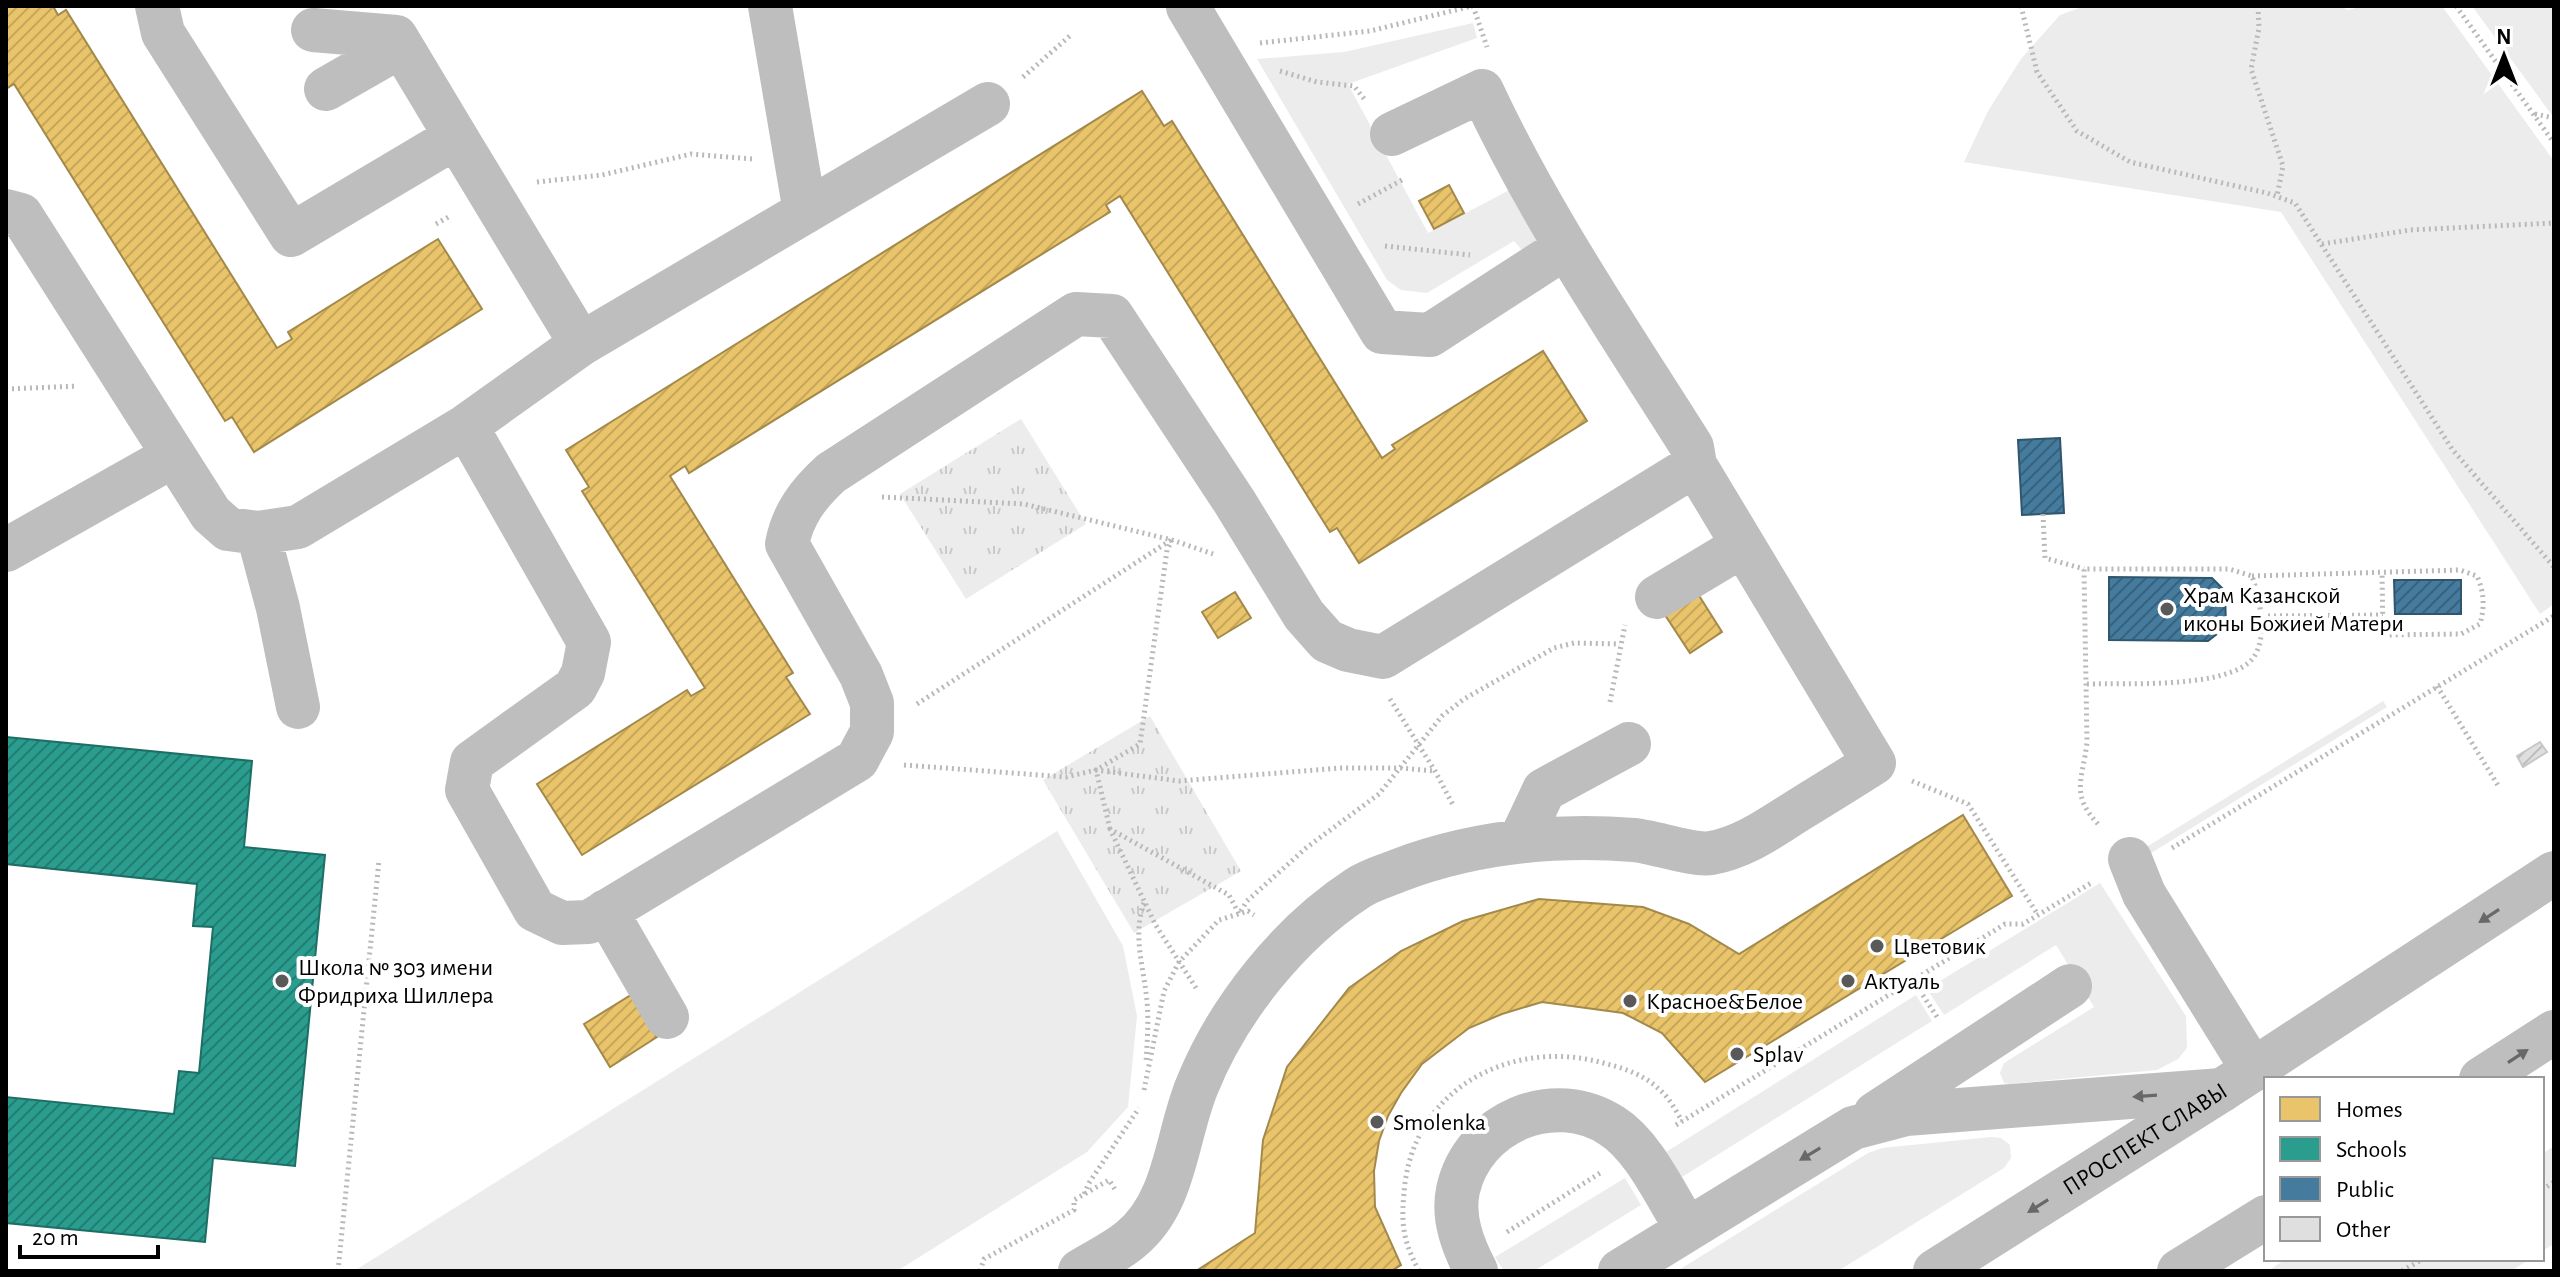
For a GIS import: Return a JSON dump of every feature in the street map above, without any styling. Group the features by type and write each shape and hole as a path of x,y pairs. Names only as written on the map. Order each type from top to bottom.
{"main road":[{"path":"157,6 163,33 291,235 456,137"},
{"path":"770,6 805,212"},
{"path":"1195,16 1382,332 1430,335 1566,247"},
{"path":"313,30 396,37 581,344"},
{"path":"326,89 401,46"},
{"path":"1080,1271 1129,1241 1158,1207 1170,1178 1197,1086 1217,1045 1247,996 1315,919 1362,885 1420,862 1520,841 1568,836 1638,840 1708,854 1747,842 1874,763 1695,465 1692,447 1566,247 1504,138 1482,91 1392,134"},
{"path":"6,211 21,215 211,514 228,529 258,533 298,527 466,426 581,344 1004,92"},
{"path":"466,426 589,642 588,658 575,688 472,762 467,790 535,910 562,923 589,922 864,746 872,703 861,675 787,544 791,525 810,492 831,473 1076,314 1112,316 1234,501 1304,615 1327,641 1348,650 1383,657 1695,465"},
{"path":"6,550 173,456"},
{"path":"258,533 278,608 298,707"},
{"path":"1641,608 1742,546"},
{"path":"1520,841 1544,790 1614,752"},
{"path":"1853,1128 1906,1114 2238,1080 2126,853"},
{"name":"ПРОСПЕКТ СЛАВЫ","path":"1935,1271 2238,1080 2554,873"},
{"path":"606,911 667,1017"},
{"path":"1620,1271 1853,1128 2070,986"},
{"path":"2484,1077 2554,1032"},
{"path":"1472,1264 1457,1223 1458,1190 1469,1160 1490,1135 1518,1117 1550,1110 1583,1113 1613,1126 1637,1149 1687,1229"},
{"path":"2179,1271 2264,1218"}],"path":[{"path":"1195,16 1307,39 1370,31 1472,6"},
{"path":"2021,6 2037,72 2077,131 2130,162 2277,196 2295,203 2452,449 2554,567"},
{"path":"2258,6 2259,28 2251,69 2283,166 2277,196"},
{"path":"2456,6 2554,143"},
{"path":"1004,92 1072,34"},
{"path":"1272,69 1317,82 1354,86 1392,134 1406,178 1319,226"},
{"path":"2533,114 2554,118"},
{"path":"436,224 490,192 539,182 602,175 691,154 797,163"},
{"path":"2322,244 2410,230 2554,223"},
{"path":"1372,245 1503,258 1514,251 1528,272"},
{"path":"6,389 128,384"},
{"path":"810,492 1024,504 1172,540 1282,579"},
{"path":"2043,514 2045,558 2084,569 2229,569 2252,576 2382,572 2460,570 2477,576 2483,590 2480,624 2461,634 2383,635 2382,572"},
{"path":"864,746 889,722 1172,540"},
{"path":"864,746 1066,777 1096,770 1140,744 1167,550 1172,540"},
{"path":"2084,569 2087,742 2079,783 2080,799 2098,826 2126,853"},
{"path":"2087,684 2207,680 2248,664 2260,642 2262,616 2252,576"},
{"path":"1614,752 1601,730 1612,696 1620,644 1641,608"},
{"path":"2262,616 2383,615"},
{"path":"1472,1264 1637,1149 2005,924 2023,924 2098,878 2126,853 2437,686 2554,616"},
{"path":"1239,914 1247,901 1306,848 1379,794 1442,716 1464,699 1554,648 1574,643 1620,644"},
{"path":"1383,657 1379,679 1435,771 1476,849"},
{"path":"2437,686 2499,787"},
{"path":"1096,770 1179,781 1340,768 1435,771"},
{"path":"1096,770 1110,829 1155,924 1198,992 1239,1011"},
{"path":"1110,829 1229,895 1239,914"},
{"path":"338,1271 379,860"},
{"path":"1144,902 1138,940 1147,1005 1147,1076"},
{"path":"1084,1194 1138,1111 1164,991 1179,962 1219,920 1248,911 1294,941"},
{"path":"980,1271 984,1259 1074,1210 1074,1200 1109,1180 1141,1230"},
{"path":"2402,1271 2420,1261"}],"green space":[{"path":"2085,6 2339,6 2348,10 2364,6 2442,6 2554,161 2554,604 2540,614 2281,212 1964,162 1988,111 2021,59 2060,15"},
{"path":"2472,6 2554,6 2554,118"},
{"path":"1473,23 1477,38 1348,84 1428,233 1517,186 1550,243 1528,257 1514,241 1427,293 1401,290 1387,280 1257,59 1344,52"},
{"path":"1021,419 1086,524 966,599 900,494"},
{"path":"2383,701 2387,707 2148,855 2143,849"},
{"path":"1150,716 1241,871 1134,933 1043,780"},
{"path":"1057,831 1123,946 1137,1016 1128,1107 1087,1152 897,1271 354,1271"},
{"path":"2100,883 2186,1016 2187,1048 2178,1059 2157,1070 2004,1083 2000,1073 2004,1063 2094,1007 2056,945 1944,1015 1927,989"},
{"path":"1916,995 1932,1021 1682,1177 1666,1152"},
{"path":"2001,1138 2010,1145 2011,1158 2004,1168 1838,1271 1677,1271 1868,1153 1882,1148"},
{"path":"2554,1146 2554,1244 2544,1250 2544,1153"},
{"path":"1625,1178 1641,1205 1534,1271 1504,1271 1495,1257"},
{"path":"2283,1261 2527,1261 2511,1271 2268,1271"}],"building: Homes":[{"path":"6,6 53,6 58,15 66,10 277,348 292,339 288,332 438,239 482,309 254,452 232,417 225,421 14,84 6,89"},
{"path":"1142,91 1164,126 1172,121 1382,458 1395,449 1392,445 1543,351 1587,421 1359,563 1337,528 1330,532 1120,196 1106,205 1110,212 689,473 685,466 670,476 793,673 786,677 810,714 582,855 537,784 687,690 691,696 705,688 582,491 589,487 566,450"},
{"path":"1449,185 1464,213 1434,229 1419,201"},
{"path":"1235,592 1251,618 1218,638 1202,612"},
{"path":"1698,594 1722,632 1690,653 1665,615"},
{"path":"1963,815 2012,896 1705,1082 1662,1033 1623,1013 1542,1002 1469,1028 1422,1064 1388,1116 1379,1141 1374,1171 1375,1207 1401,1265 1391,1271 1196,1271 1255,1233 1263,1140 1287,1067 1349,988 1401,951 1463,921 1539,899 1643,907 1689,924 1739,954"},
{"path":"631,995 657,1037 610,1067 584,1024"}],"building: Schools":[{"path":"6,737 252,761 244,847 325,855 295,1166 213,1158 205,1242 6,1223 6,1097 174,1114 179,1071 199,1073 213,927 193,926 197,884 6,864"}],"building: Public":[{"path":"2060,438 2064,513 2022,515 2018,440"},
{"name":"Храм Казанской иконы Божией Матери","path":"2109,577 2212,578 2225,591 2226,627 2208,641 2109,640"},
{"path":"2394,580 2461,580 2461,614 2395,614"}],"building: Other":[{"path":"2540,742 2547,752 2523,767 2517,756"}],"place":[{"name":"Храм Казанской иконы Божией Матери","path":"2167,609"},
{"name":"Цветовик","path":"1877,946"},
{"name":"Школа № 303 имени Фридриха Шиллера","path":"282,981"},
{"name":"Актуаль","path":"1848,981"},
{"name":"Красное&Белое","path":"1630,1001"},
{"name":"Splav","path":"1737,1054"},
{"name":"Smolenka","path":"1377,1122"}]}
